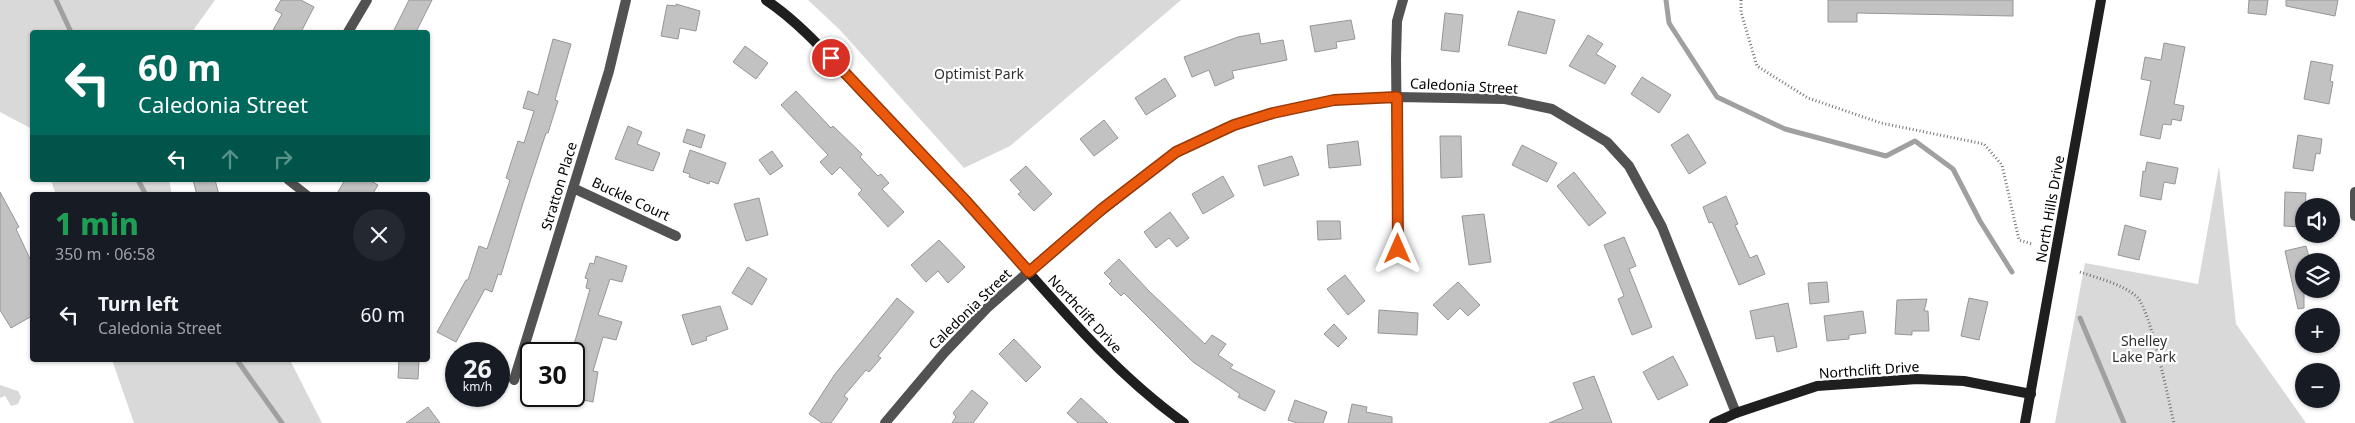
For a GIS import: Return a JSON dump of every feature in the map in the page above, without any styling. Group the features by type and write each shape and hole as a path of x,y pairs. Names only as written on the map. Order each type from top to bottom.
{"street":[{"path":"349,30 367,0"},
{"name":"Stratton Place","path":"514,380 610,71 626,0"},
{"name":"Northclift Drive","path":"766,0 811,36 965,200 1122,373 1184,423"},
{"path":"1398,249 1397,21 1403,0"},
{"name":"North Hills Drive","path":"2025,423 2101,0"},
{"name":"Caledonia Street","path":"885,423 944,353 987,308 1102,209 1176,152 1234,125 1273,113 1334,100 1397,97 1505,99 1552,109 1607,142 1629,166 1662,227 1736,413"},
{"name":"Buckle Court","path":"573,188 676,236"},
{"path":"2355,192 2355,216"},
{"name":"Northclift Drive","path":"1714,423 1736,413 1817,386 1918,379 1964,381 2030,394"}],"lane":[{"path":"291,182 303,192"}],"path":[{"path":"1741,0 1741,12 1757,66 1808,98 1881,123 1984,144 2002,166 2018,240 2032,244"},
{"path":"2080,272 2115,285 2137,297 2144,310 2155,346 2174,423"}],"green space":[{"path":"0,0 215,0 193,30 30,30 30,128 0,112"},
{"name":"Optimist Park","path":"808,0 1181,0 1010,146 964,168 839,29"},
{"name":"Shelley Lake Park","path":"2219,166 2236,324 2306,423 2055,423 2085,263 2198,284"},
{"path":"52,182 169,182 171,192 55,192"},
{"path":"113,362 291,362 322,423 134,423"},
{"path":"0,385 18,391 21,397 18,404 11,406 5,396 0,398"}],"building":[{"path":"281,0 301,0 314,7 302,30 273,30 282,14 275,10"},
{"path":"409,0 432,0 417,30 394,30"},
{"path":"1828,0 2013,0 2013,16 1857,13 1857,22 1828,22"},
{"path":"2249,0 2268,0 2266,15 2248,13"},
{"path":"2286,0 2338,0 2335,16 2286,6"},
{"path":"676,4 700,11 696,31 680,28 678,39 661,36 667,5 676,6"},
{"path":"1518,11 1555,20 1546,54 1508,45"},
{"path":"1445,13 1463,15 1459,52 1441,50"},
{"path":"1351,20 1355,39 1336,42 1337,48 1315,52 1310,26"},
{"path":"1259,33 1261,44 1283,40 1287,60 1232,71 1234,78 1215,86 1209,70 1192,77 1184,57 1238,37"},
{"path":"1588,35 1603,44 1596,54 1616,66 1605,84 1569,66"},
{"path":"553,39 571,44 555,100 558,101 523,203 501,275 498,274 492,292 485,289 456,342 437,332 466,280 468,280 479,246 487,249 510,180 506,178 518,141 524,143 534,111 523,108 528,91 538,95"},
{"path":"2164,43 2185,47 2174,104 2184,106 2181,121 2172,119 2171,125 2163,124 2160,139 2140,135 2151,81 2141,79 2145,57 2161,60"},
{"path":"745,46 768,63 756,79 733,62"},
{"path":"2311,61 2333,65 2330,81 2333,82 2329,104 2304,99"},
{"path":"1642,77 1671,95 1659,113 1631,94"},
{"path":"1165,78 1176,96 1146,115 1135,98"},
{"path":"796,91 831,128 833,126 862,154 860,157 878,176 881,174 889,183 882,189 904,212 888,227 858,194 862,190 840,167 832,175 820,162 828,155 781,105"},
{"path":"1104,120 1118,138 1094,156 1080,139"},
{"path":"628,126 642,132 637,144 660,153 653,171 615,159"},
{"path":"687,129 705,135 701,148 683,142"},
{"path":"1688,134 1706,163 1689,174 1671,145"},
{"path":"2298,135 2322,139 2320,154 2316,153 2313,171 2293,168"},
{"path":"1440,136 1461,136 1462,177 1441,178"},
{"path":"1358,141 1361,165 1329,168 1327,145"},
{"path":"1522,145 1557,163 1547,182 1512,165"},
{"path":"690,150 726,163 718,184 710,181 709,184 689,177 690,174 683,172"},
{"path":"772,151 783,166 770,175 759,160"},
{"path":"1292,156 1299,175 1264,186 1258,166"},
{"path":"2147,162 2178,168 2175,184 2164,182 2161,200 2140,196 2143,171 2145,172"},
{"path":"1026,166 1052,194 1034,211 1018,194 1021,192 1010,180"},
{"path":"1574,172 1606,213 1589,226 1557,186"},
{"path":"1223,176 1234,196 1203,214 1192,194"},
{"path":"194,182 216,182 218,192 196,192"},
{"path":"344,182 373,182 378,185 374,192 338,192"},
{"path":"0,192 19,227 16,229 30,259 30,317 11,328 0,310"},
{"path":"2285,192 2306,193 2306,198 2295,198 2295,227 2284,226"},
{"path":"1726,196 1738,224 1735,225 1750,258 1757,255 1765,274 1739,285 1712,222 1709,223 1703,207"},
{"path":"759,198 768,235 746,241 734,204"},
{"path":"1170,212 1189,238 1177,247 1169,238 1156,248 1144,232"},
{"path":"1484,214 1491,262 1469,265 1462,216"},
{"path":"1317,221 1340,221 1341,239 1318,240"},
{"path":"2125,225 2146,231 2139,260 2118,255"},
{"path":"1624,237 1636,266 1629,269 1652,327 1632,335 1618,299 1624,296 1604,245"},
{"path":"939,240 965,267 948,283 938,271 926,282 911,265"},
{"path":"2306,246 2308,253 2295,253 2295,296 2285,251"},
{"path":"596,256 627,266 622,282 610,279 598,315 622,322 616,340 603,337 593,371 598,372 593,402 585,400 585,342 575,342 590,289 586,288 588,279 585,278 590,263 594,264"},
{"path":"1119,259 1149,291 1205,344 1212,335 1226,344 1218,355 1233,365 1230,368 1275,391 1265,411 1238,397 1240,394 1193,362 1124,293 1121,296 1109,284 1112,281 1104,273"},
{"path":"748,267 767,279 752,305 732,293"},
{"path":"1345,275 1365,301 1348,315 1327,289"},
{"path":"1458,282 1480,305 1468,316 1460,308 1448,320 1433,305"},
{"path":"1827,282 1829,302 1810,304 1808,283"},
{"path":"897,298 914,312 878,356 881,358 869,372 866,370 844,396 848,399 831,423 822,423 809,414 835,374"},
{"path":"1969,298 1988,302 1979,340 1961,336"},
{"path":"2296,298 2304,298 2304,308 2298,308"},
{"path":"1927,299 1924,311 1928,311 1929,331 1912,331 1912,335 1895,334 1897,300"},
{"path":"1788,303 1797,347 1777,352 1774,336 1756,339 1750,311"},
{"path":"720,306 728,329 706,337 707,340 692,345 682,315"},
{"path":"1379,310 1418,313 1417,335 1378,333"},
{"path":"1863,311 1866,333 1849,335 1849,339 1827,341 1824,316"},
{"path":"1334,324 1347,338 1338,347 1324,334"},
{"path":"1014,339 1041,367 1026,382 999,354"},
{"path":"1673,356 1688,385 1658,400 1643,372"},
{"path":"399,362 419,362 418,379 398,378"},
{"path":"1594,376 1612,423 1549,423 1583,409 1573,383"},
{"path":"972,390 988,403 973,423 952,423 956,417 953,413"},
{"path":"1081,398 1108,423 1078,423 1067,413"},
{"path":"1295,400 1327,412 1323,423 1297,423 1288,420"},
{"path":"1352,404 1367,407 1366,412 1392,417 1392,423 1348,423"},
{"path":"428,407 440,423 406,423"}],"waterway":[{"path":"56,0 70,30"},
{"path":"1666,0 1669,23 1717,97 1785,129 1886,156 1915,141 1953,169 1980,221 2012,272"},
{"path":"139,182 144,192"},
{"path":"2080,318 2124,423"},
{"path":"238,362 282,423"}],"route":[{"path":"831,58 965,200 1029,272 1102,209 1176,152 1234,125 1273,113 1334,100 1397,97 1398,249"}]}
